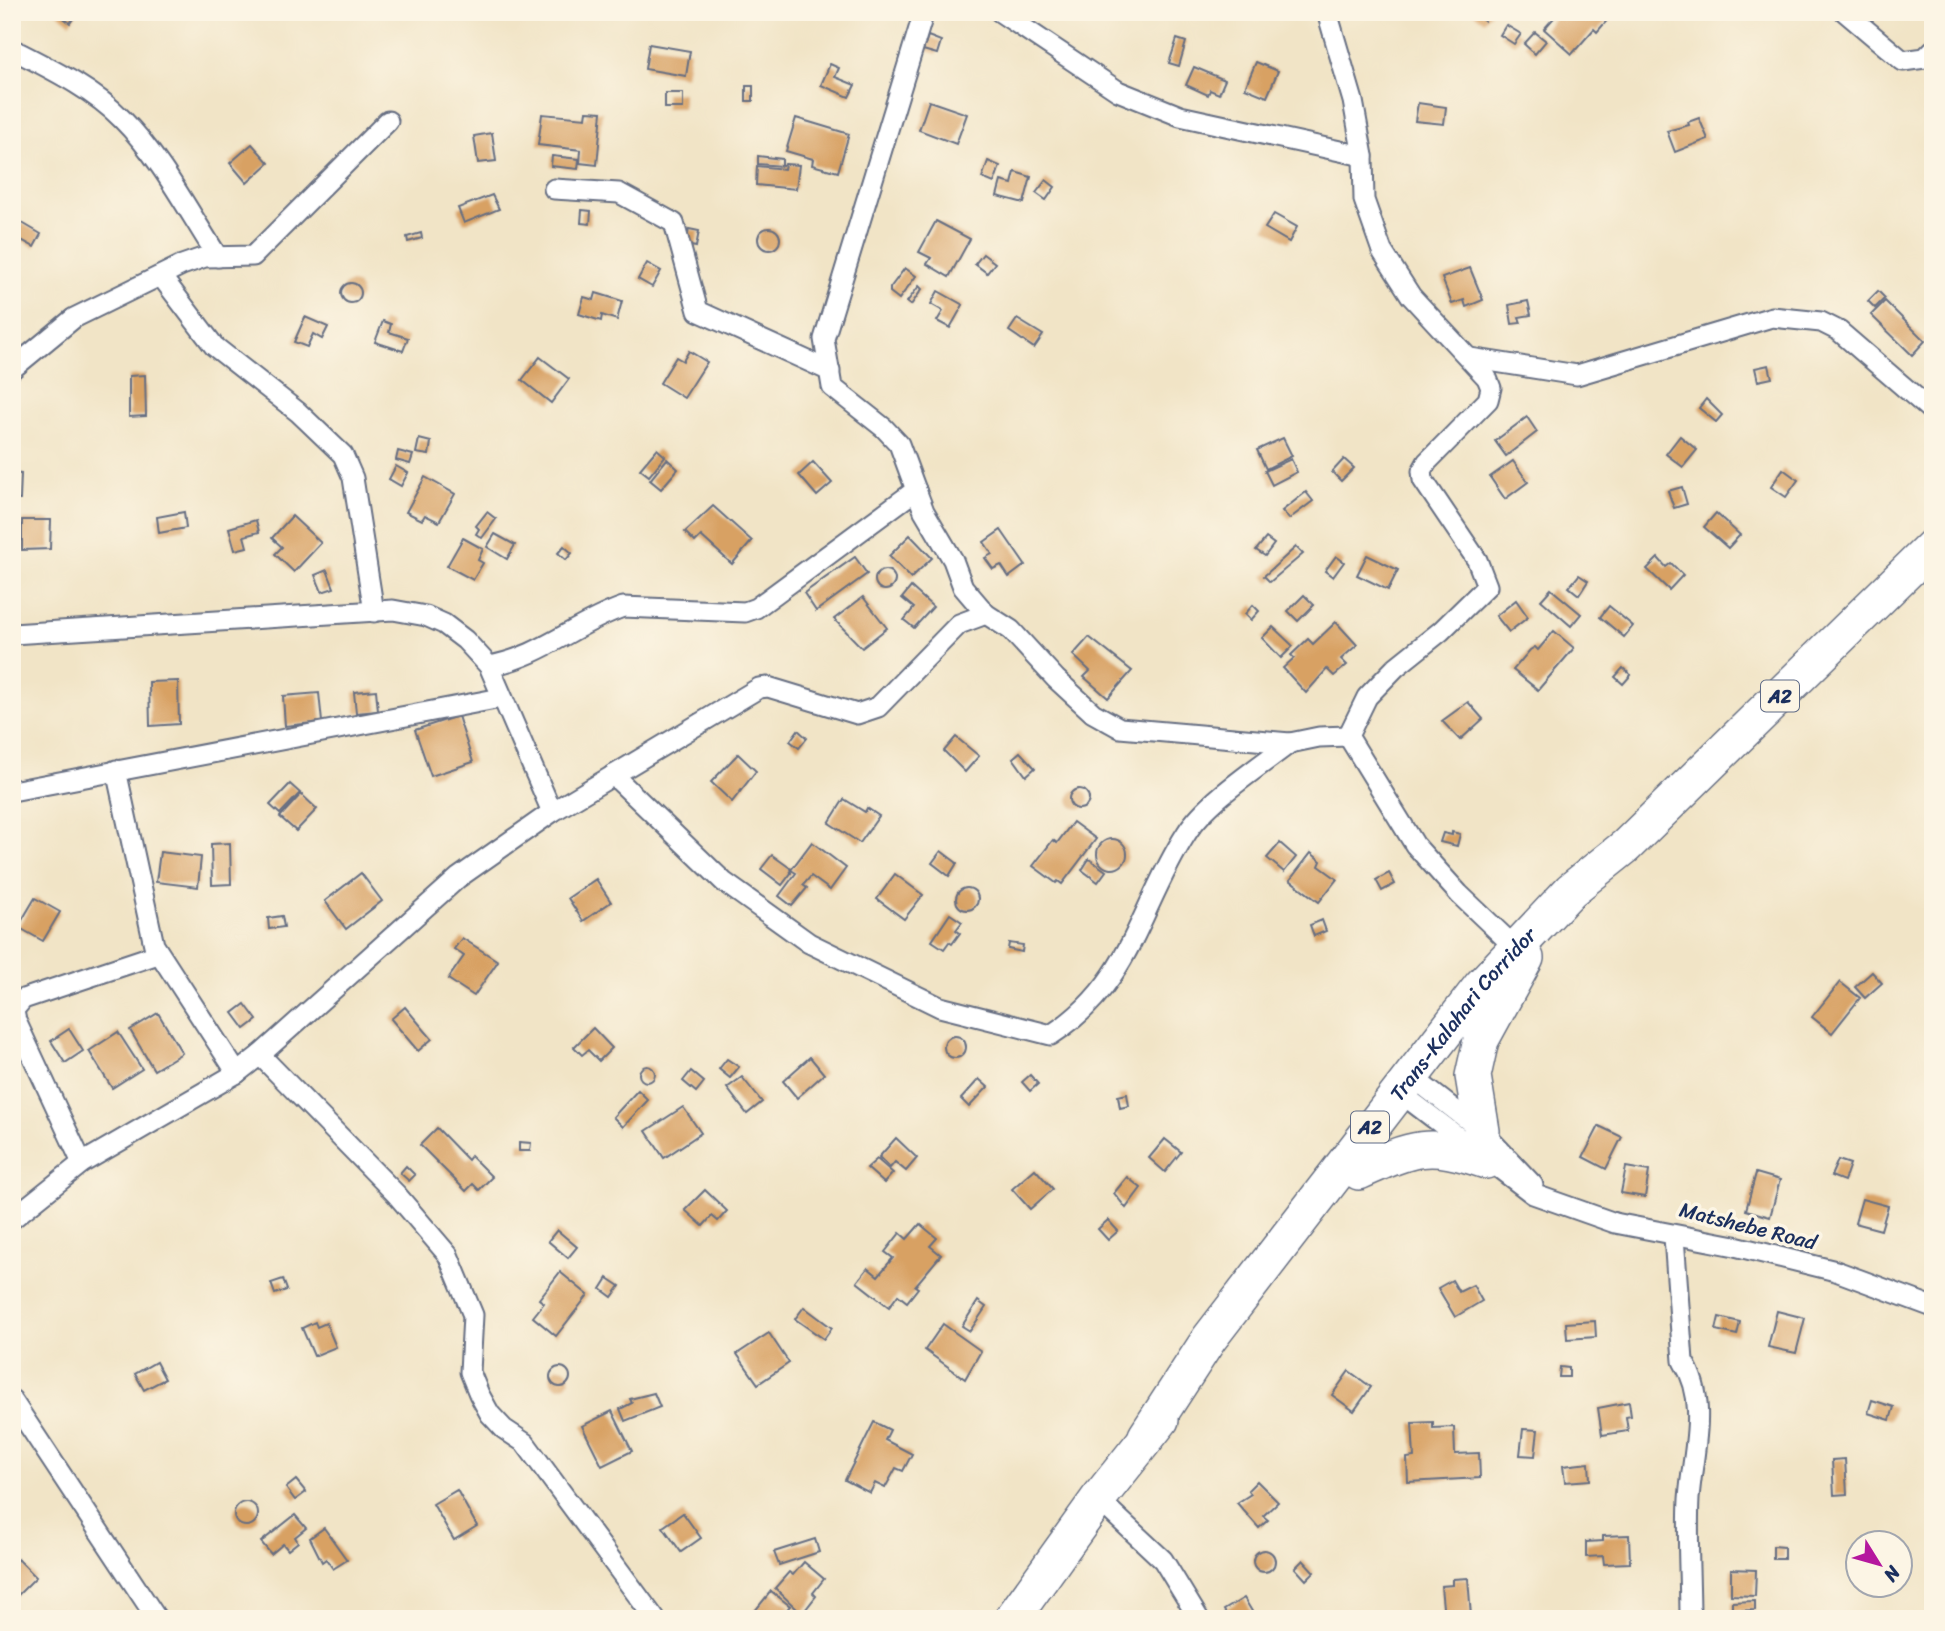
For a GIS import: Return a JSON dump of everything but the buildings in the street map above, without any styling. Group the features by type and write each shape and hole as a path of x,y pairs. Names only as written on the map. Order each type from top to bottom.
{"highway":[{"name":"Trans-Kalahari Corridor","path":"1146,1437 1209,1339 1521,953 1626,846 1933,546"},
{"path":"1359,1172 1399,1154 1431,1147 1452,1149 1484,1146 1473,1076 1481,1040 1521,953"},
{"name":"Trans-Kalahari Corridor","path":"1012,1619 1146,1437 1224,1347 1359,1172 1411,1089"}],"street":[{"path":"924,12 824,339 832,387 884,428 899,444 924,511 953,560 963,587 986,614 1011,630 1056,680 1093,713 1120,728 1290,743 1319,737 1348,736"},
{"path":"1000,12 1118,91 1180,116 1363,156"},
{"path":"1327,12 1350,90 1363,156 1364,201 1382,251 1411,296 1470,358 1487,378 1490,388 1488,400 1427,462 1422,471 1423,480 1477,560 1487,586 1441,631 1396,667 1367,697 1348,736"},
{"path":"1845,12 1903,61 1925,58 1933,50"},
{"path":"12,49 92,95 122,119 146,148 218,257"},
{"path":"12,369 74,318 161,275 205,257 253,256 269,244 387,121"},
{"path":"554,189 619,193 674,223 698,311 830,371"},
{"path":"161,275 214,346 299,412 343,455 354,478 374,612"},
{"path":"1470,358 1577,375 1753,322 1792,317 1821,322 1839,331 1933,412"},
{"path":"489,666 518,661 606,613 623,607 745,612 756,608 916,490"},
{"path":"12,634 393,610 426,616 444,624 465,640 489,666 552,812"},
{"path":"12,1219 82,1163 237,1073 458,878 552,812 759,688 768,687 857,714 878,707 960,624 986,614"},
{"path":"12,792 502,698"},
{"path":"1348,736 1415,845 1459,894 1521,953"},
{"path":"613,775 724,882 809,943 940,1007 1051,1035 1078,1017 1130,948 1186,832 1229,789 1290,743"},
{"path":"116,770 150,937 158,954 237,1073"},
{"path":"82,1163 13,1011 23,999 158,954"},
{"path":"260,1055 396,1194 448,1255 473,1315 470,1372 490,1414 504,1429 525,1443 654,1619"},
{"path":"1411,1089 1548,1201"},
{"path":"1411,1089 1484,1146 1524,1189 1548,1201 1615,1223 1674,1237 1735,1246 1836,1271 1933,1308"},
{"name":"Matshebe Road","path":"1548,1201 1836,1271"},
{"path":"1674,1237 1683,1361 1692,1374 1698,1427 1689,1499 1690,1619"},
{"path":"12,1400 157,1619"},
{"path":"1098,1499 1163,1560 1199,1619"}]}
